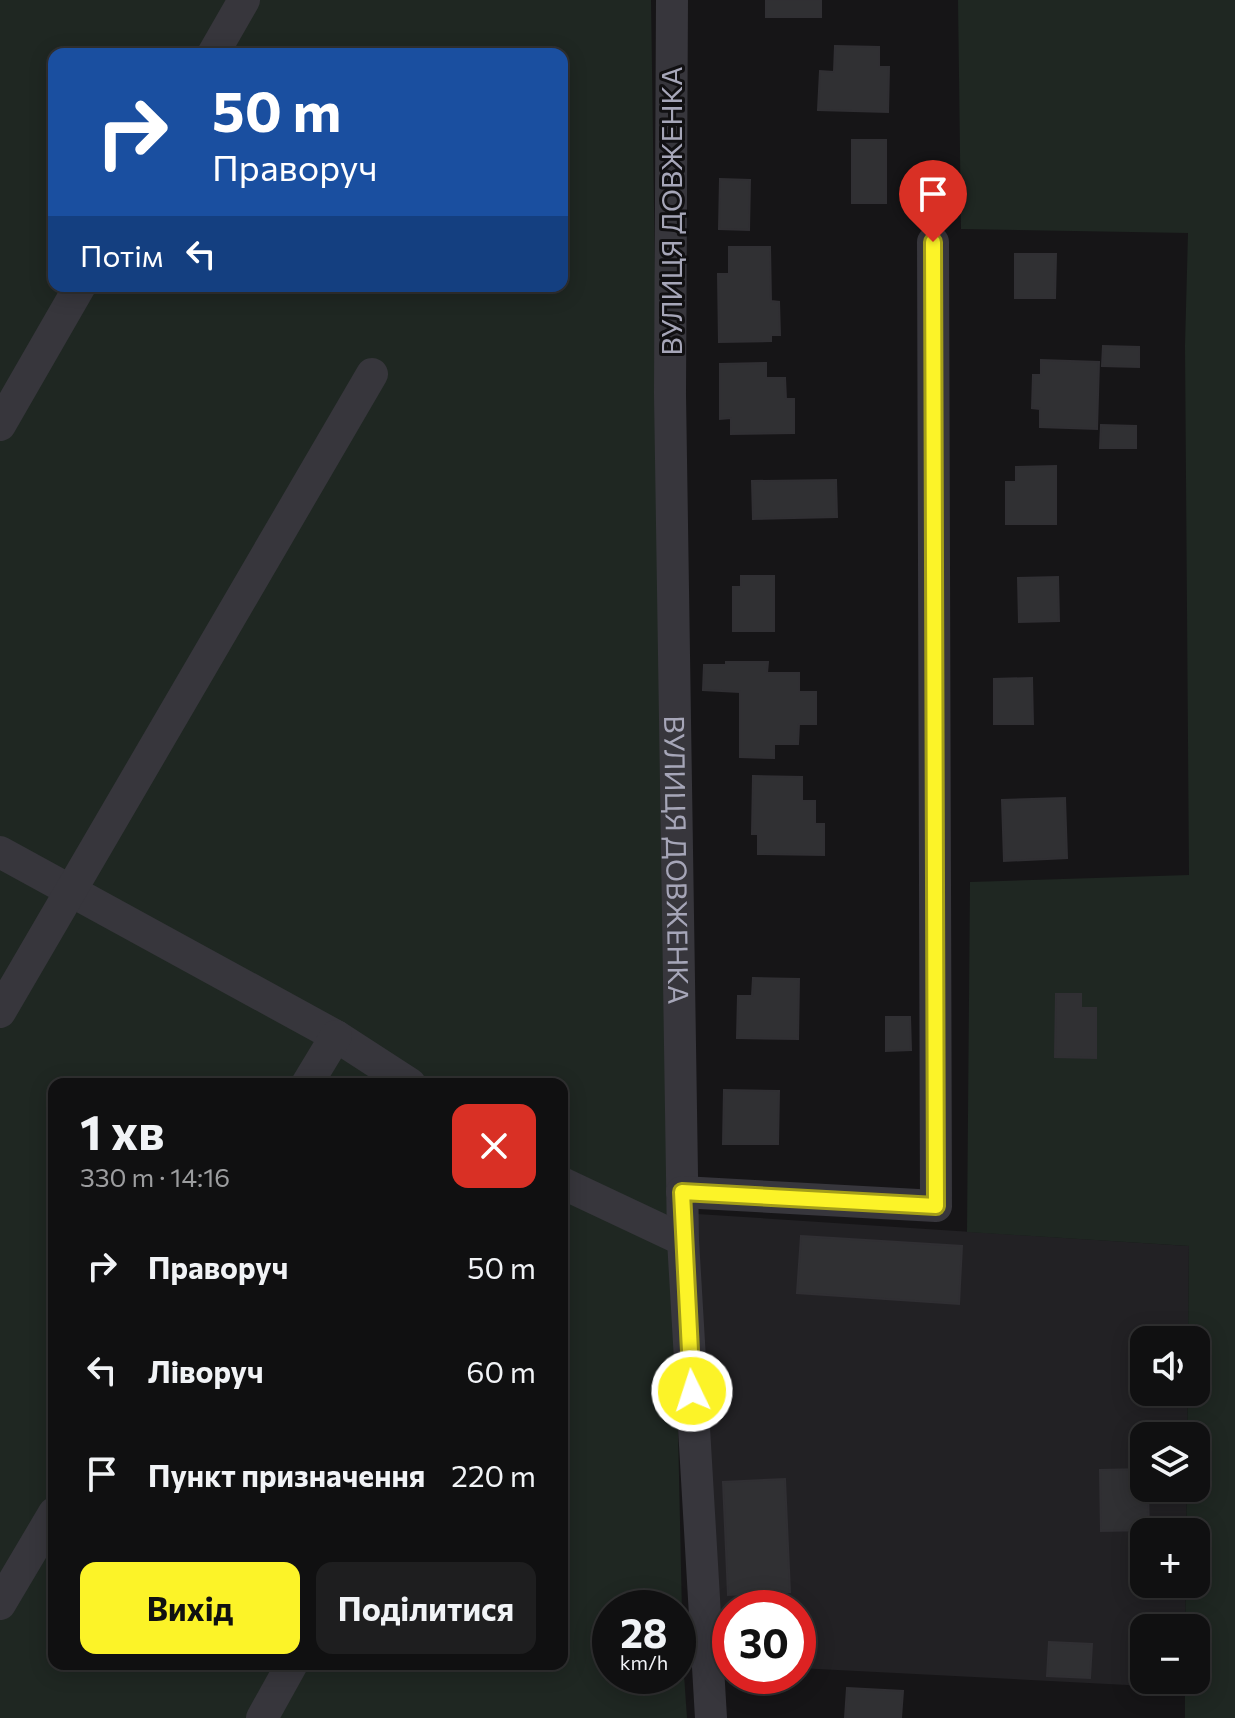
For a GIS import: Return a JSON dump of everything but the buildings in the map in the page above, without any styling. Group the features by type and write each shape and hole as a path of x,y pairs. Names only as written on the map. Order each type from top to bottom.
{"street":[{"path":"216,48 244,0"},
{"name":"ВУЛИЦЯ ДОВЖЕНКА","path":"672,0 670,394 683,1240 711,1718"},
{"path":"682,1192 936,1206 933,242"},
{"path":"0,425 77,292"},
{"path":"0,1012 372,374"},
{"path":"0,852 336,1036 401,1078"},
{"path":"311,1078 336,1036"},
{"path":"568,1186 683,1240"},
{"path":"0,1604 48,1523"},
{"path":"262,1718 289,1670"}],"shaded area":[{"path":"0,0 651,0 659,551 681,1590 592,1590 592,1694 685,1694 687,1718 0,1718"},
{"path":"958,0 1235,0 1235,1718 1185,1718 1185,1694 1210,1694 1210,1614 1185,1614 1186,1598 1210,1598 1210,1518 1186,1518 1187,1502 1210,1502 1210,1422 1187,1422 1188,1406 1210,1406 1210,1326 1188,1326 1189,1246 967,1232 970,882 1189,875 1185,346 1188,233 961,229"},
{"path":"697,1214 1189,1246 1188,1326 1130,1326 1130,1406 1188,1406 1187,1422 1130,1422 1130,1502 1187,1502 1186,1518 1130,1518 1130,1598 1186,1598 1185,1614 1130,1614 1130,1685 816,1669 816,1590 717,1590"}],"route":[{"path":"692,1391 682,1192 936,1206 933,242"}]}
